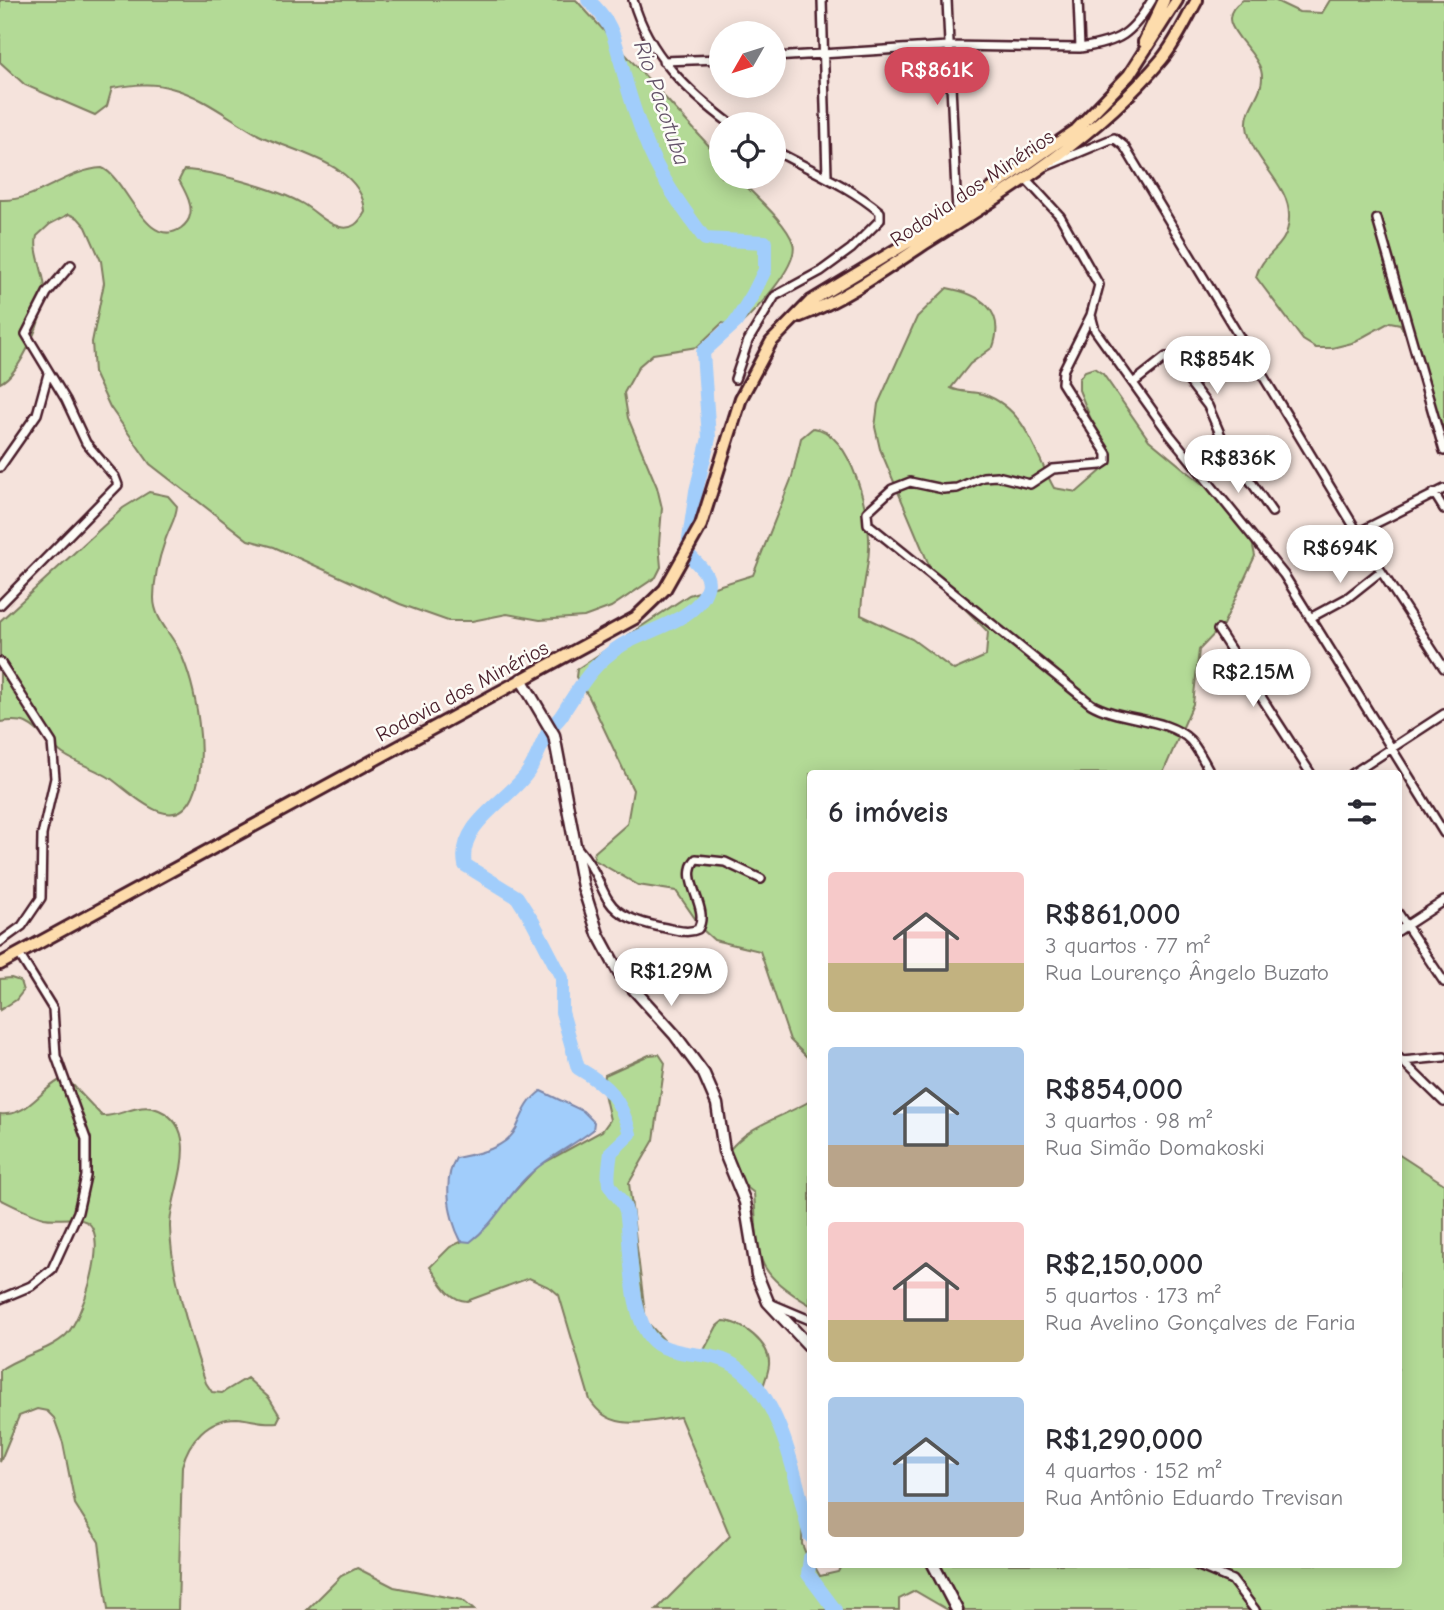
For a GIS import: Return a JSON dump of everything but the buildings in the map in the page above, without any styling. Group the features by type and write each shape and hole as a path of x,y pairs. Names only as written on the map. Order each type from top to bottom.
{"main road":[{"path":"1139,60 1164,0"},
{"name":"Rodovia dos Minérios","path":"0,964 635,618 665,589 701,524 741,398 771,342 811,301 957,213 1076,130 1129,75 1177,0"},
{"name":"Rodovia dos Minérios","path":"798,317 874,276 1042,167 1120,105 1163,58 1197,0"}],"street":[{"path":"633,0 643,27 663,61 703,103 715,112"},
{"path":"822,0 827,176"},
{"path":"947,0 947,46 957,213"},
{"path":"1078,0 1080,48"},
{"path":"786,57 947,46 1098,46 1135,29 1152,0"},
{"path":"663,61 709,59"},
{"path":"1042,167 1114,138 1124,146 1381,571 1444,668"},
{"path":"735,379 748,341 775,296 821,271 851,249 880,220 880,212 873,206 827,176 786,156"},
{"path":"1026,179 1060,216 1099,285 1091,315 1063,370 1062,383 1107,454 1107,461 1101,466 1053,469 1030,484 997,476 982,477 957,488 943,489 910,482 892,489 867,512 868,524 1091,704 1116,716 1168,726 1179,732 1191,741 1209,770"},
{"path":"1377,219 1444,451"},
{"path":"0,605 118,485 115,477 86,443 66,400 26,334 47,293 71,265"},
{"path":"1091,315 1094,331 1170,435 1284,575 1444,833"},
{"path":"1133,383 1166,357 1171,358 1208,406 1224,443 1272,512"},
{"path":"0,467 37,414 48,374"},
{"path":"1359,532 1444,489"},
{"path":"1434,494 1444,509"},
{"path":"1310,618 1347,598 1381,571"},
{"path":"1218,630 1308,770"},
{"path":"0,662 52,743 55,778 42,835 41,898 33,914 0,942"},
{"path":"521,679 554,735 583,887 598,934 614,963 704,1074 717,1104 724,1152 745,1202 757,1275 768,1302 807,1344"},
{"path":"1358,770 1444,714"},
{"path":"575,846 584,856 604,897 616,911 646,925 685,932 698,929 702,917 690,875 696,859 725,862 761,880"},
{"path":"1402,929 1444,901"},
{"path":"1402,918 1444,982"},
{"path":"0,1299 31,1286 52,1269 78,1212 86,1175 86,1139 56,1056 53,1009 19,954"},
{"path":"1402,1059 1444,1058"},
{"path":"1402,1061 1444,1102"},
{"path":"768,1302 807,1319"},
{"path":"935,1568 957,1610"},
{"path":"1204,1568 1232,1580 1255,1610"}],"green space":[{"path":"0,0 576,0 709,146 709,189 749,189 777,218 793,243 790,263 783,275 739,326 722,323 697,347 653,354 639,366 624,393 628,418 657,487 662,508 659,544 661,567 656,577 611,607 584,617 540,620 507,614 472,621 448,621 400,604 274,547 248,540 150,464 110,407 94,373 92,342 104,283 101,261 86,227 78,218 69,214 50,224 37,236 45,290 41,313 24,356 0,383 0,200 26,196 76,174 102,168 111,174 147,222 157,230 169,233 187,223 191,211 179,180 184,170 228,177 278,192 340,227 355,225 365,212 361,195 352,182 339,171 323,161 257,134 182,92 164,86 149,85 112,88 107,106 95,115 25,85 0,62"},
{"path":"1243,0 1274,0 1299,12 1322,13 1330,0 1444,0 1444,439 1408,339 1400,324 1390,322 1352,343 1332,348 1316,348 1303,340 1256,277 1259,269 1284,237 1289,218 1284,194 1255,150 1247,126 1249,111 1259,92 1262,78 1257,61 1231,25 1233,8"},
{"path":"947,288 970,295 987,306 996,323 993,347 970,364 951,388 983,394 1010,410 1028,434 1054,488 1077,492 1109,464 1079,390 1079,379 1085,371 1094,368 1103,374 1149,440 1240,515 1249,527 1255,556 1223,625 1199,650 1193,704 1164,770 807,770 807,1057 790,1040 760,951 714,940 703,930 676,891 638,885 593,859 595,852 627,824 633,790 589,697 576,677 577,669 689,595 753,575 792,477 801,438 813,428 827,433 838,444 848,459 862,497 867,517 869,549 861,615 912,639 954,670 986,656 988,632 940,584 929,565 880,449 875,427 878,404 917,317"},
{"path":"149,492 168,496 177,506 159,562 154,598 157,613 176,644 191,683 201,743 198,781 193,796 185,808 175,813 164,813 152,808 110,778 63,754 26,723 0,722 0,621 123,508"},
{"path":"0,979 20,981 23,991 16,1000 0,1010"},
{"path":"659,1054 665,1063 654,1140 629,1183 646,1321 676,1353 703,1352 717,1326 723,1321 746,1329 765,1349 769,1365 761,1397 799,1481 803,1502 802,1544 807,1556 807,1568 816,1568 820,1576 838,1572 840,1568 1402,1568 1402,1157 1444,1184 1444,1610 948,1610 915,1591 899,1599 899,1610 656,1610 730,1536 680,1417 630,1423 608,1418 599,1411 590,1400 559,1295 551,1288 529,1278 467,1301 460,1300 441,1284 430,1267 450,1247 473,1236 538,1166 602,1131 610,1120 603,1089 605,1075 649,1055"},
{"path":"60,1080 70,1082 102,1116 145,1107 159,1110 173,1120 180,1132 183,1148 171,1213 171,1245 183,1306 206,1383 212,1392 222,1393 247,1378 269,1398 280,1416 277,1422 237,1418 217,1422 201,1432 189,1448 182,1466 178,1610 108,1610 99,1542 75,1504 63,1443 54,1418 47,1411 37,1409 19,1416 0,1462 0,1370 51,1346 66,1335 86,1296 95,1260 96,1243 93,1230 87,1222 44,1218 0,1199 0,1114 18,1112"},
{"path":"807,1102 807,1303 791,1293 767,1271 758,1248 754,1193 732,1175 728,1152 736,1142 756,1128"},
{"path":"357,1568 394,1587 462,1600 474,1610 307,1610 341,1576"}],"water":[{"path":"541,1091 583,1111 594,1122 593,1130 531,1173 478,1235 470,1242 461,1241 450,1211 448,1188 456,1158 489,1150 505,1141 516,1129 528,1104"}],"waterway":[{"name":"Rio Pacotuba","path":"588,0 612,32 644,137 656,164 679,202 705,239 765,242 765,270 736,322 703,352 709,438 696,491 687,553 707,578 707,588 702,599 683,616 622,645 596,667 550,729 520,783 476,825 465,850 465,865 517,897 533,922 562,978 562,1012 578,1068 606,1088 622,1111 630,1134 611,1152 608,1180 626,1211 633,1285 642,1323 650,1337 661,1346 717,1358 739,1368 750,1378 773,1412 781,1432 807,1524"},
{"name":"Rio Pacotuba","path":"809,1568 808,1574 835,1610"}]}
